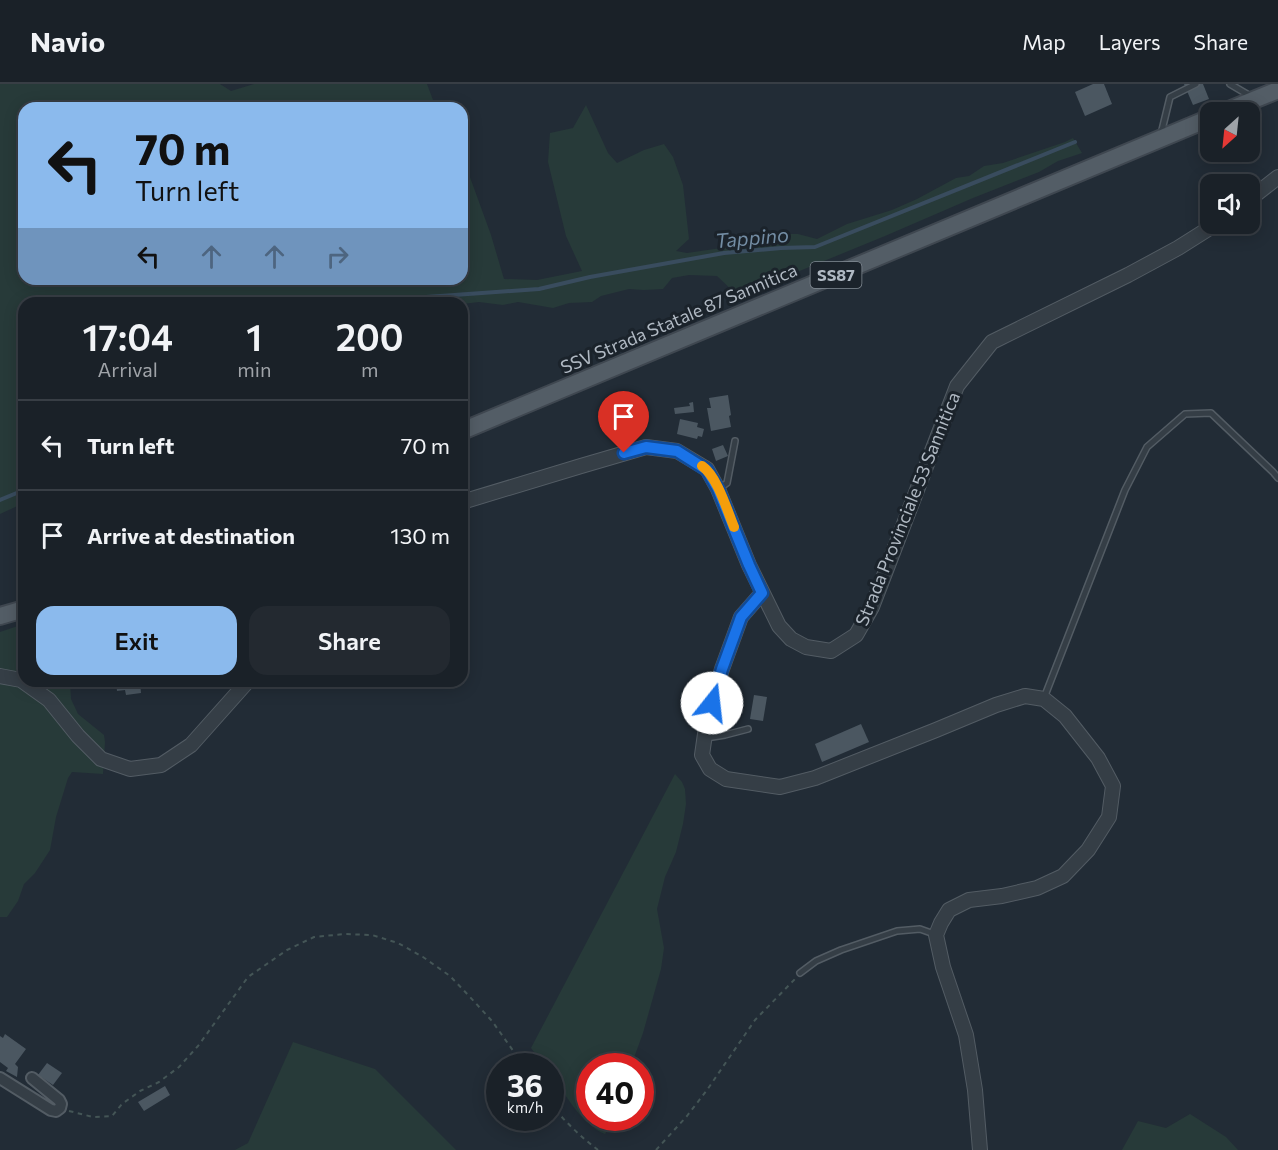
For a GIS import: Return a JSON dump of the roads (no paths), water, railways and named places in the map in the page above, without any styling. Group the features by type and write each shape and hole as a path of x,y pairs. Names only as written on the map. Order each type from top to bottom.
{"main road":[{"path":"1249,102 1278,90"},
{"name":"SSV Strada Statale 87 Sannitica","path":"468,428 1200,122"},
{"path":"0,616 18,611"}],"street":[{"path":"1260,191 1278,177"},
{"name":"Strada Provinciale 53 Sannitica","path":"468,500 646,447 677,451 707,470 718,489 749,565 779,626 791,639 806,647 831,651 856,635 872,607 957,386 992,342 1179,248 1201,234"},
{"path":"762,593 741,617 707,720 702,756 710,769 726,779 780,787 815,778 996,705 1026,696 1044,699 1065,716 1098,758 1113,786 1109,817 1088,850 1063,876 1037,888 969,900 949,910 940,923 936,935 944,968 966,1035 975,1090 980,1150"},
{"path":"0,676 18,679"},
{"path":"31,687 49,700 78,736 101,759 130,769 161,765 191,745 244,687"},
{"path":"0,1078 51,1110 56,1111 60,1108 59,1100 32,1078"}],"lane":[{"path":"1159,140 1170,97 1196,84"},
{"path":"1230,84 1257,99"},
{"path":"1044,699 1125,490 1148,447 1185,414 1211,413 1278,478"},
{"path":"718,489 727,483 735,441"},
{"path":"704,738 748,729"},
{"path":"800,974 816,961 897,931 920,929 936,935"}],"waterway":[{"name":"Tappino","path":"426,297 539,289 590,277 724,253 815,247 1075,142"},
{"name":"Tappino","path":"0,500 18,492"}]}
